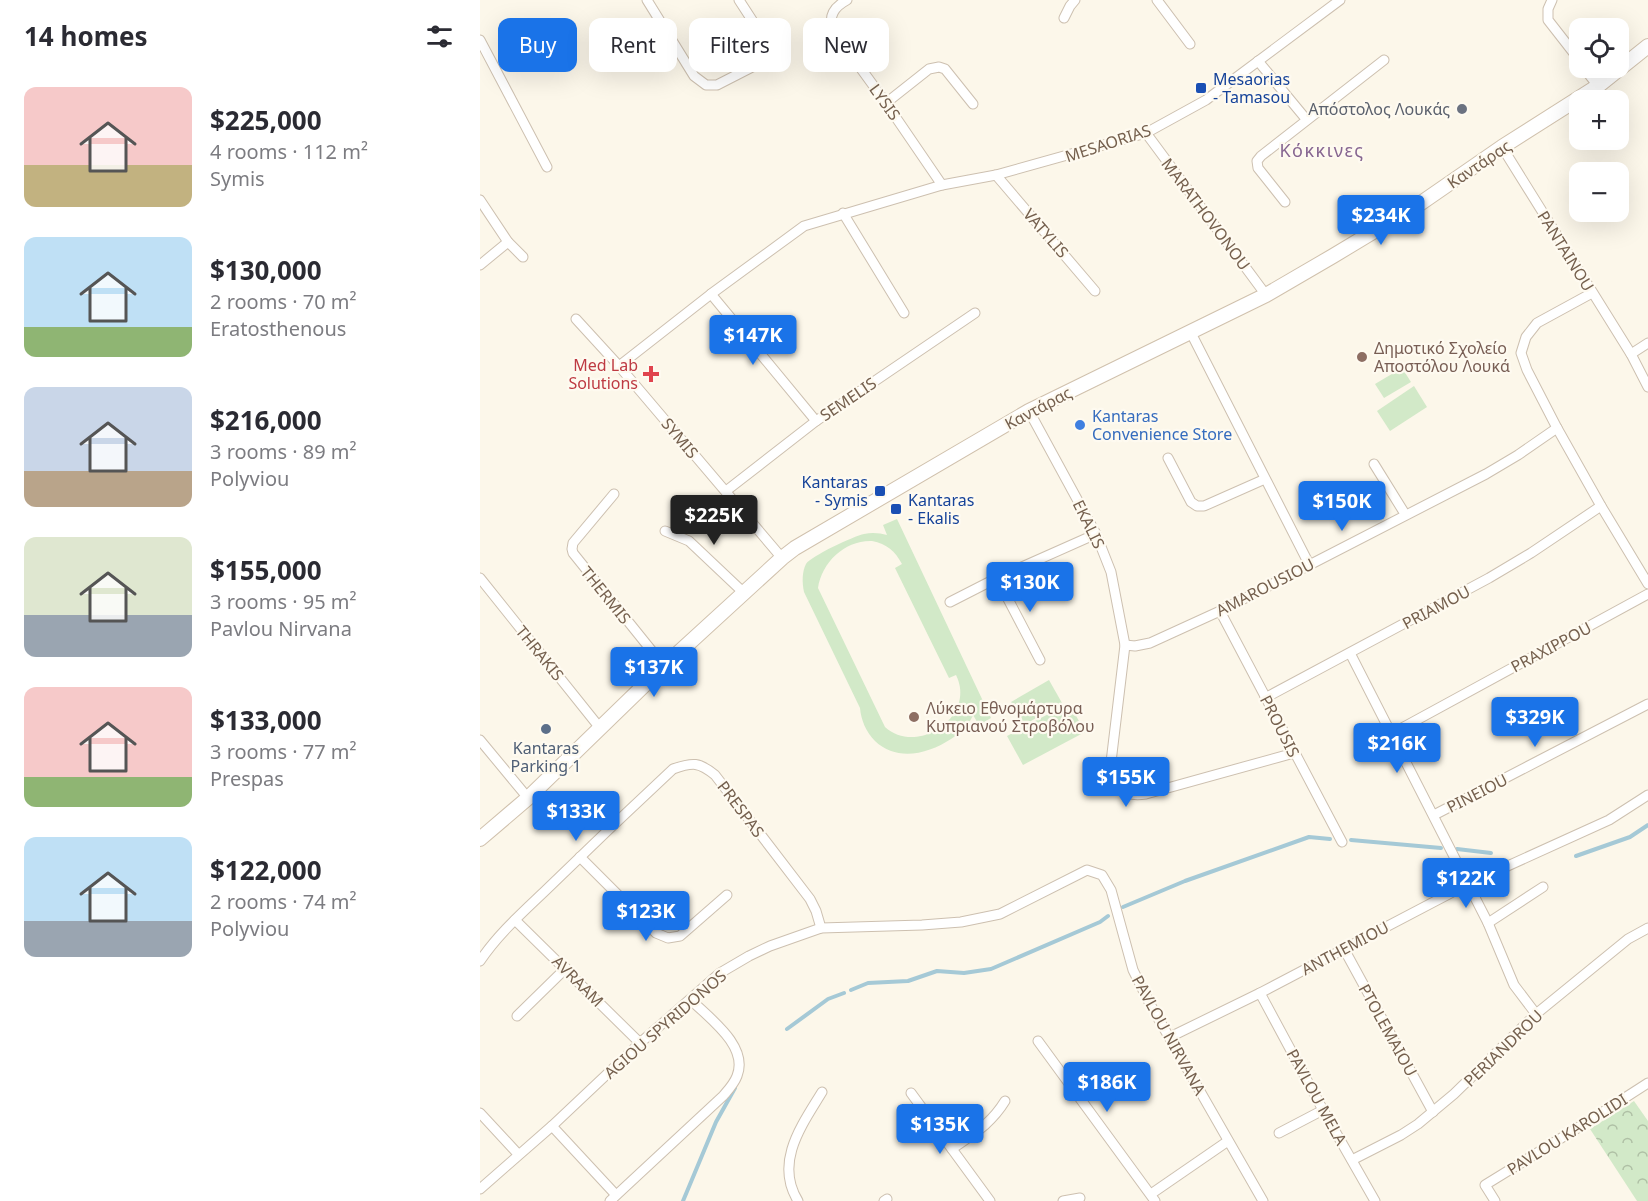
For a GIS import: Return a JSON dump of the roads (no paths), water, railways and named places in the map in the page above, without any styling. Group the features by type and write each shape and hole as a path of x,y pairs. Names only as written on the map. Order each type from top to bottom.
{"street":[{"path":"647,0 694,76 706,85 717,85 758,64 767,53 763,37 739,0"},
{"path":"832,4 847,0"},
{"path":"1064,18 1075,0"},
{"path":"1157,0 1190,44"},
{"name":"MESAORIAS","path":"619,366 711,294 804,226 942,185 996,176 1146,133 1206,100 1340,0"},
{"path":"1552,0 1548,9 1548,20 1569,47"},
{"name":"LYSIS","path":"832,4 830,18 833,30 942,185"},
{"path":"480,40 547,167"},
{"name":"Καντάρας","path":"480,839 528,798 664,666 795,548 1029,411 1266,296 1334,256 1421,203 1502,147 1598,86 1648,46"},
{"path":"1285,202 1258,168 1257,161 1306,119 1384,60"},
{"path":"1258,61 1306,119"},
{"path":"886,103 929,69 939,66 945,69 973,104"},
{"path":"1592,78 1598,86"},
{"name":"MARATHOVONOU","path":"1146,133 1266,296"},
{"name":"PANTAINOU","path":"1502,147 1631,354 1648,387"},
{"name":"VATYLIS","path":"996,176 1095,291"},
{"path":"480,200 508,242 523,257"},
{"path":"843,213 904,313"},
{"path":"480,265 508,242"},
{"path":"1592,293 1537,323 1530,330 1522,345 1521,353 1557,428 1648,584"},
{"path":"711,294 816,421"},
{"name":"SEMELIS","path":"726,491 816,421 975,313"},
{"name":"SYMIS","path":"576,319 619,366 782,558"},
{"path":"1191,333 1309,564"},
{"path":"1631,354 1648,343"},
{"name":"EKALIS","path":"1029,411 1096,534 1111,572 1125,645"},
{"name":"AMAROUSIOU","path":"1125,645 1150,643 1220,611 1486,474 1557,428"},
{"path":"1168,458 1191,502 1197,506 1204,506 1266,479"},
{"path":"1374,464 1405,514"},
{"name":"THERMIS","path":"614,494 573,543 573,553 664,666"},
{"name":"PRIAMOU","path":"1265,698 1489,578 1601,506"},
{"path":"665,531 689,541 744,593"},
{"path":"950,602 997,578 1096,534"},
{"name":"THRAKIS","path":"480,578 600,728"},
{"path":"997,578 1040,660"},
{"name":"PRAXIPPOU","path":"1391,734 1648,594"},
{"name":"PROUSIS","path":"1220,611 1342,842"},
{"path":"1125,645 1111,762 1115,782 1124,792 1134,796 1146,794 1294,753"},
{"path":"1350,653 1488,922 1514,985 1536,1014"},
{"name":"PINEIOU","path":"1434,815 1648,704"},
{"path":"480,740 528,798"},
{"name":"PRESPAS","path":"480,961 488,948 580,857 673,769 686,765 700,765 715,775 810,899 821,928"},
{"name":"ANTHEMIOU","path":"1170,1037 1260,993 1468,884 1609,820 1648,795"},
{"path":"580,857 656,933 668,938 680,936 727,895"},
{"name":"AGIOU SPYRIDONOS","path":"480,1189 720,973 749,956 821,928 961,922 1000,914 1087,870"},
{"name":"PAVLOU NIRVANA","path":"1087,870 1102,875 1111,890 1133,970 1150,1004 1263,1201"},
{"path":"1488,922 1543,887"},
{"name":"AVRAAM","path":"515,920 640,1043"},
{"name":"PERIANDROU","path":"1352,1160 1401,1136 1433,1112 1536,1014 1628,939 1648,927"},
{"name":"PTOLEMAIOU","path":"1344,949 1433,1112"},
{"path":"517,1016 566,968"},
{"name":"PAVLOU MELA","path":"1260,993 1375,1201"},
{"path":"552,1126 613,1198 723,1095 738,1075 740,1066 737,1051 727,1035 691,1000"},
{"path":"1038,1041 1153,1198 1228,1141"},
{"name":"PAVLOU KAROLIDI","path":"1495,1201 1485,1185 1648,1083"},
{"path":"798,1201 791,1190 788,1175 790,1156 797,1134 822,1092"},
{"path":"911,1093 990,1201"},
{"path":"952,1149 988,1124 1005,1101"},
{"path":"1279,1133 1323,1110"},
{"path":"480,1113 518,1154"},
{"path":"1063,1201 1080,1198"}],"waterway":[{"path":"1576,856 1630,837 1648,825"},
{"path":"1123,907 1185,881 1309,837 1330,839"},
{"path":"1351,840 1441,848"},
{"path":"1457,849 1491,853"},
{"path":"851,990 868,983 908,981 937,971 964,973 991,969 1100,922 1108,916"},
{"path":"787,1029 828,999 844,993"},
{"path":"683,1201 716,1122 735,1088"}],"place":[{"name":"Mesaorias - Tamasou","path":"1201,88"},
{"name":"Απόστολος Λουκάς","path":"1462,109"},
{"name":"Δημοτικό Σχολείο Αποστόλου Λουκά","path":"1362,357"},
{"name":"Med Lab Solutions","path":"651,374"},
{"name":"Kantaras Convenience Store","path":"1080,425"},
{"name":"Kantaras - Symis","path":"880,491"},
{"name":"Kantaras - Ekalis","path":"896,509"},
{"name":"Λύκειο Εθνομάρτυρα Κυπριανού Στροβόλου","path":"914,717"},
{"name":"Kantaras Parking 1","path":"546,729"}],"district":[{"name":"Κόκκινες","path":"1322,151"}]}
